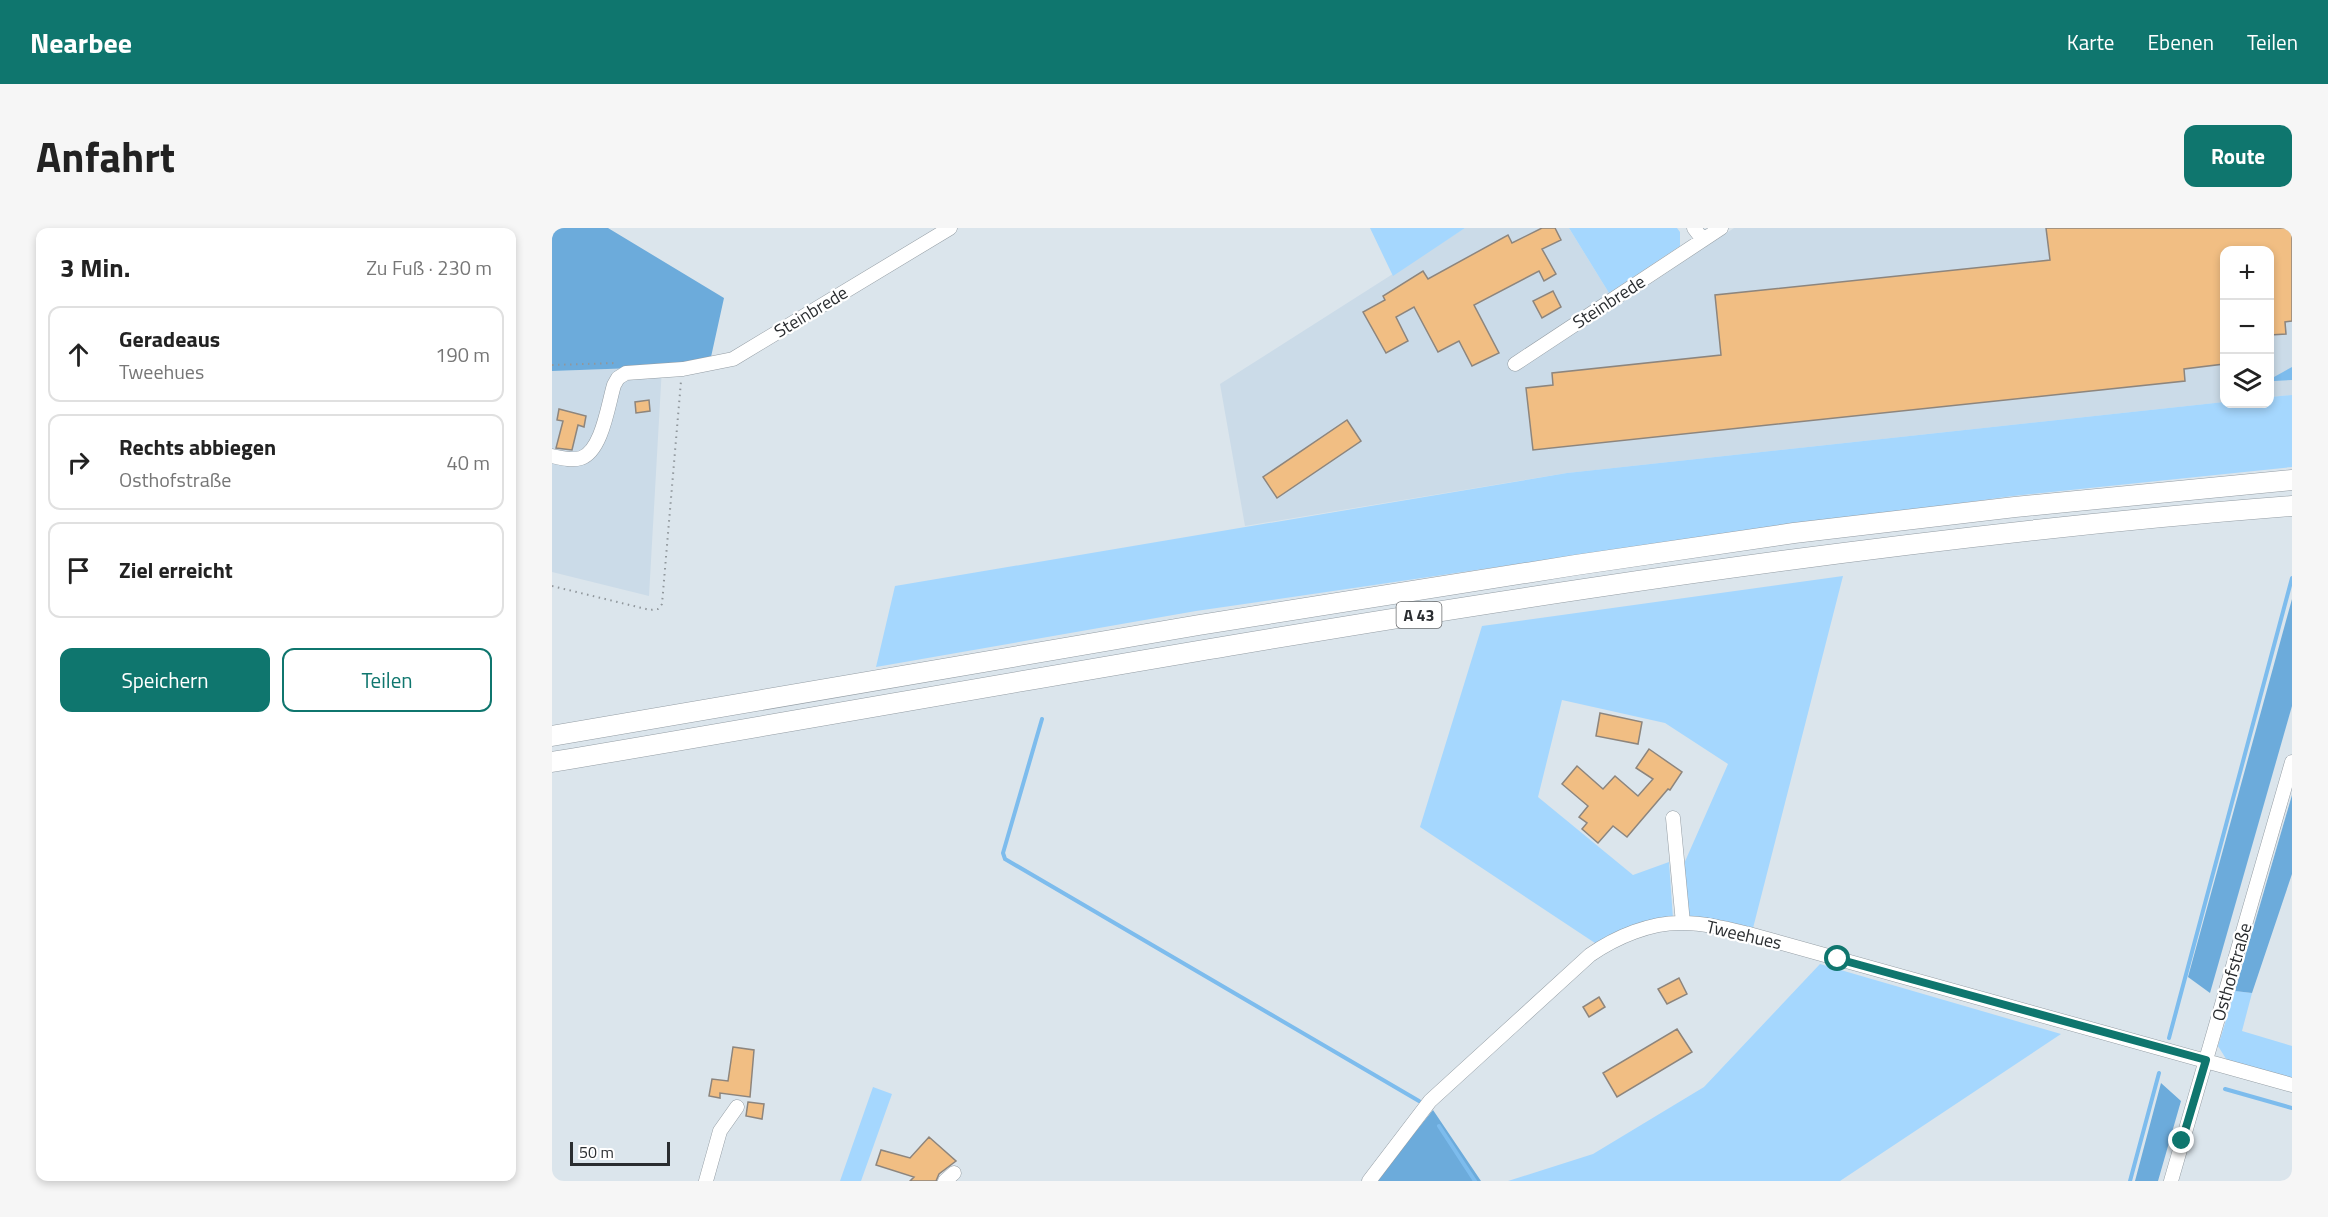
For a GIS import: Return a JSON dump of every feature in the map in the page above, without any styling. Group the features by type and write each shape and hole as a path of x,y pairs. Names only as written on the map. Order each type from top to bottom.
{"highway":[{"name":"A 43","path":"552,736 1199,625 1587,563 1794,533 2015,507 2292,480"},
{"name":"A 43","path":"552,762 1206,649 1580,589 1796,559 2007,534 2292,506"}],"street":[{"name":"Steinbrede","path":"552,456 580,458 590,452 597,443 614,385 618,378 626,373 682,369 732,359 950,228"},
{"path":"1694,228 1703,240"},
{"name":"Steinbrede","path":"1515,364 1721,228"},
{"name":"Osthofstraße","path":"2171,1181 2292,762"},
{"path":"1673,818 1683,922"},
{"name":"Tweehues","path":"1369,1181 1430,1101 1590,955 1618,939 1639,931 1683,922 1749,934 2292,1084"},
{"path":"706,1181 720,1131 737,1107"}],"path":[{"path":"552,586 650,610 658,609 662,604 682,369"}],"shaded area":[{"path":"552,228 608,228 724,298 711,357 662,367 552,371"},
{"path":"1370,228 1465,228 1393,276"},
{"path":"1465,228 1569,228 1617,306 1734,228 2292,228 2292,395 2274,397 2274,246 2220,246 2220,402 1567,473 1245,526 1220,384"},
{"path":"1569,228 1677,228 1680,232 1680,246 1609,293"},
{"path":"662,367 649,596 552,572 552,371"},
{"path":"2292,367 2292,380 2274,381 2274,377"},
{"path":"2292,395 2292,467 2013,496 1573,556 1196,611 876,667 895,586 1567,473 2220,402 2220,408 2274,408 2274,397"},
{"path":"1843,576 1752,932 1689,917 1683,866 1728,764 1665,723 1562,700 1538,797 1633,875 1669,862 1673,919 1598,945 1420,827 1482,626"},
{"path":"2292,599 2292,706 2210,993 2188,977"},
{"path":"2292,795 2292,874 2252,993 2235,991"},
{"path":"1820,964 2061,1034 1840,1181 1508,1181 1593,1154 1704,1087"},
{"path":"2235,991 2252,993 2242,1031 2292,1046 2292,1079 2228,1062 2218,1046"},
{"path":"2161,1083 2181,1101 2158,1181 2135,1181"},
{"path":"873,1087 892,1094 861,1181 840,1181"},
{"path":"1433,1110 1481,1181 1376,1181"}],"building":[{"path":"1542,228 1555,228 1561,240 1542,249 1556,274 1544,281 1539,271 1474,305 1499,353 1472,366 1459,341 1438,352 1414,307 1396,317 1408,341 1386,353 1363,312 1385,300 1383,296 1423,271 1428,279 1508,235 1512,243"},
{"path":"2046,228 2292,228 2292,321 2285,322 2286,334 2274,335 2274,246 2220,246 2220,364 2184,369 2185,381 1533,450 1526,388 1553,385 1552,373 1721,355 1715,295 2050,260"},
{"path":"1553,291 1561,307 1542,318 1533,301"},
{"path":"649,400 650,411 636,413 635,402"},
{"path":"559,409 586,416 584,427 578,425 572,450 556,448 563,421 557,420"},
{"path":"1347,420 1361,441 1277,498 1263,477"},
{"path":"1600,713 1642,722 1638,744 1596,736"},
{"path":"1649,749 1682,772 1670,790 1668,789 1627,837 1613,826 1598,843 1582,829 1587,823 1579,817 1588,806 1562,784 1577,766 1603,789 1615,776 1638,796 1653,779 1636,768"},
{"path":"1679,978 1687,994 1667,1004 1658,989"},
{"path":"1599,997 1605,1007 1589,1017 1583,1007"},
{"path":"1677,1029 1692,1052 1617,1097 1603,1073"},
{"path":"733,1047 754,1050 750,1097 720,1093 720,1098 709,1096 712,1079 728,1081"},
{"path":"748,1102 764,1104 762,1119 746,1116"},
{"path":"929,1137 956,1161 939,1174 936,1181 910,1181 914,1177 876,1165 881,1150 910,1158"}],"waterway":[{"path":"2169,1038 2292,578"},
{"path":"1042,719 1003,853 1005,859 1419,1101"},
{"path":"2130,1181 2159,1073"},
{"path":"2225,1089 2292,1108"},
{"path":"1439,1126 1475,1181"}],"route":[{"path":"1838,959 2206,1060 2182,1141"}]}
